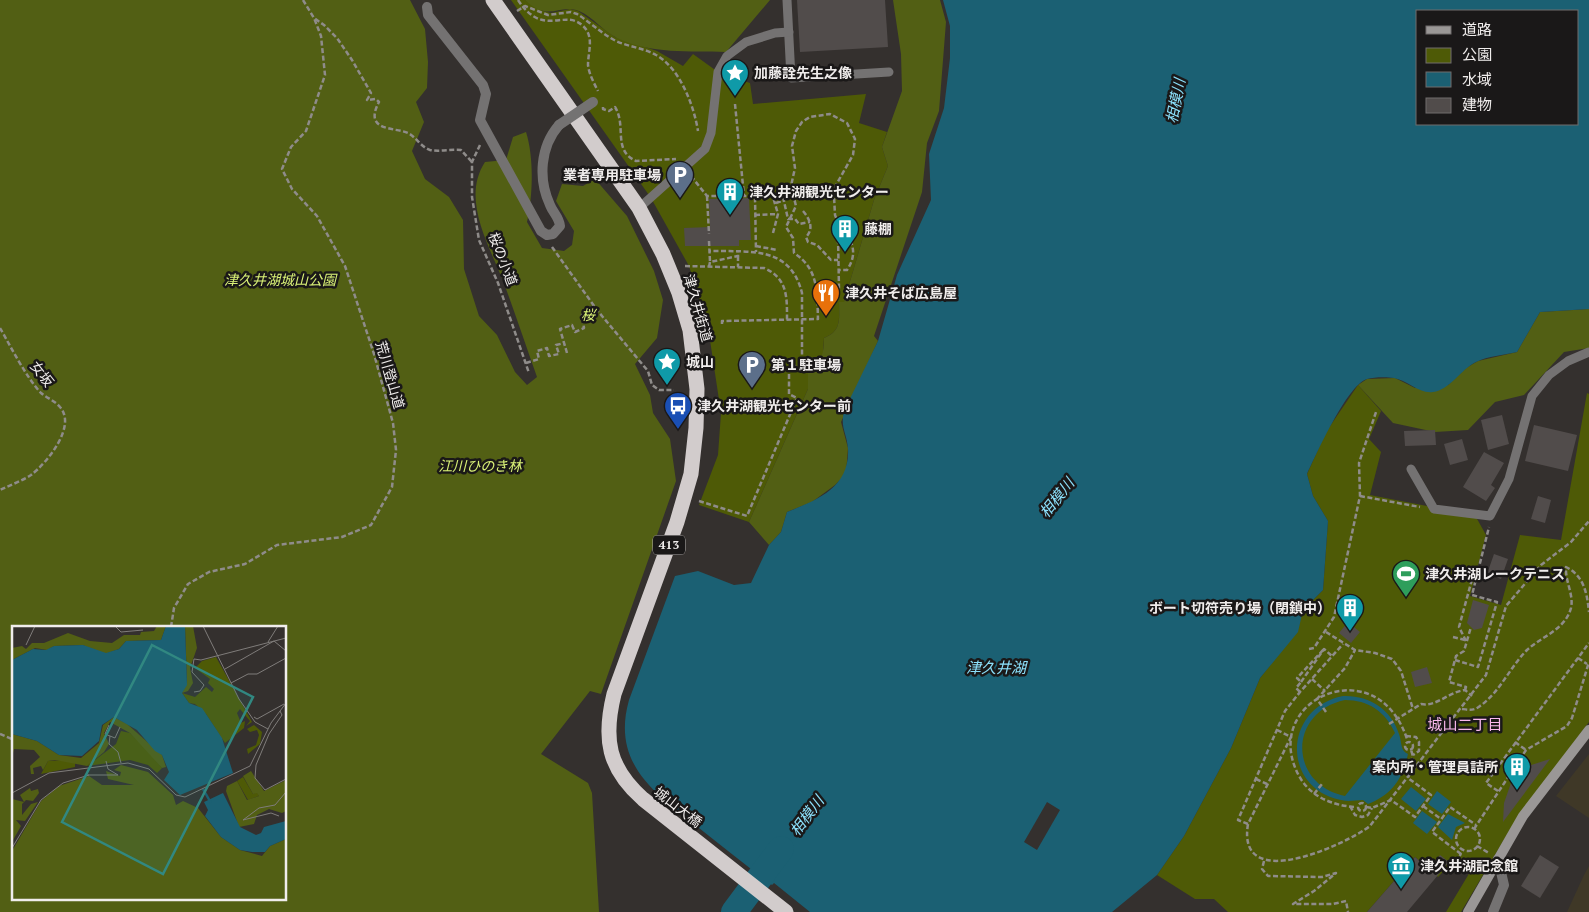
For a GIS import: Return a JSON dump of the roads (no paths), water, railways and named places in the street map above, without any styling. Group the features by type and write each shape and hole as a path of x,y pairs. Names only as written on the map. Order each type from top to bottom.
{"highway":[{"name":"津久井街道","path":"493,0 639,208 664,254 680,293 690,330 697,390 696,428 691,474 684,499 614,694"},
{"name":"城山大橋","path":"614,694 608,719 608,733 615,764 622,778 643,800 786,912"}],"main road":[{"path":"1468,912 1496,858 1533,802 1589,730"}],"street":[{"path":"425,3 428,15 478,77 486,94 480,120 540,231 547,234 553,234 560,226 547,198 543,168 544,151 550,136 559,125 597,99"},
{"path":"1493,912 1499,902 1504,885 1496,858"}],"lane":[{"path":"786,0 791,78 888,72"},
{"path":"639,208 683,164 705,149 710,141 718,72 727,56 746,42 775,32 788,32"},
{"path":"1411,469 1434,509 1490,516 1509,479 1532,396 1549,375 1568,362 1589,352"}],"water":[{"name":"津久井湖","path":"943,0 1589,0 1589,309 1540,312 1517,352 1476,362 1439,390 1433,392 1423,391 1399,379 1380,377 1367,379 1359,384 1350,394 1333,422 1307,474 1313,496 1328,521 1323,590 1303,610 1298,632 1260,678 1231,748 1184,836 1157,875 1112,912 810,912 774,883 772,885 667,802 641,775 632,759 626,742 625,722 629,700 675,576 698,571 734,585 751,583 769,545 781,532 787,512 820,497 838,482 844,473 848,449 843,426 844,411 878,341 897,275 931,200 929,154 944,108 950,58 950,26"},
{"path":"1343,696 1353,696 1378,705 1391,717 1400,737 1402,748 1408,754 1403,771 1395,785 1384,796 1368,804 1363,800 1341,800 1321,793 1308,780 1299,765 1297,748 1300,731 1309,716 1323,703","holes":["1345,700 1375,708 1391,725 1395,733 1345,796 1326,789 1313,778 1305,764 1302,748 1305,732 1313,718 1326,707"]},
{"path":"1411,787 1426,799 1416,811 1401,799"},
{"path":"1437,791 1451,802 1442,814 1428,804"},
{"path":"1422,811 1437,822 1427,834 1413,823"},
{"path":"1448,814 1465,823 1456,827 1452,840 1438,827"}],"waterway":[{"name":"相模川","path":"734,912 781,849"}],"place":[{"name":"加藤詮先生之像","path":"735,97"},
{"name":"業者専用駐車場","path":"680,199"},
{"name":"津久井湖観光センター","path":"730,216"},
{"name":"藤棚","path":"845,253"},
{"name":"津久井そば広島屋","path":"826,317"},
{"name":"城山","path":"667,386"},
{"name":"第１駐車場","path":"752,389"},
{"name":"津久井湖観光センター前","path":"678,430"},
{"name":"津久井湖レークテニス","path":"1406,598"},
{"name":"ボート切符売り場（閉鎖中）","path":"1350,632"},
{"name":"案内所・管理員詰所","path":"1517,791"},
{"name":"津久井湖記念館","path":"1401,890"}],"district":[{"name":"城山二丁目","path":"1465,725"}],"park label":[{"name":"津久井湖城山公園","path":"280,280"},
{"name":"桜","path":"588,315"},
{"name":"江川ひのき林","path":"480,466"}]}
